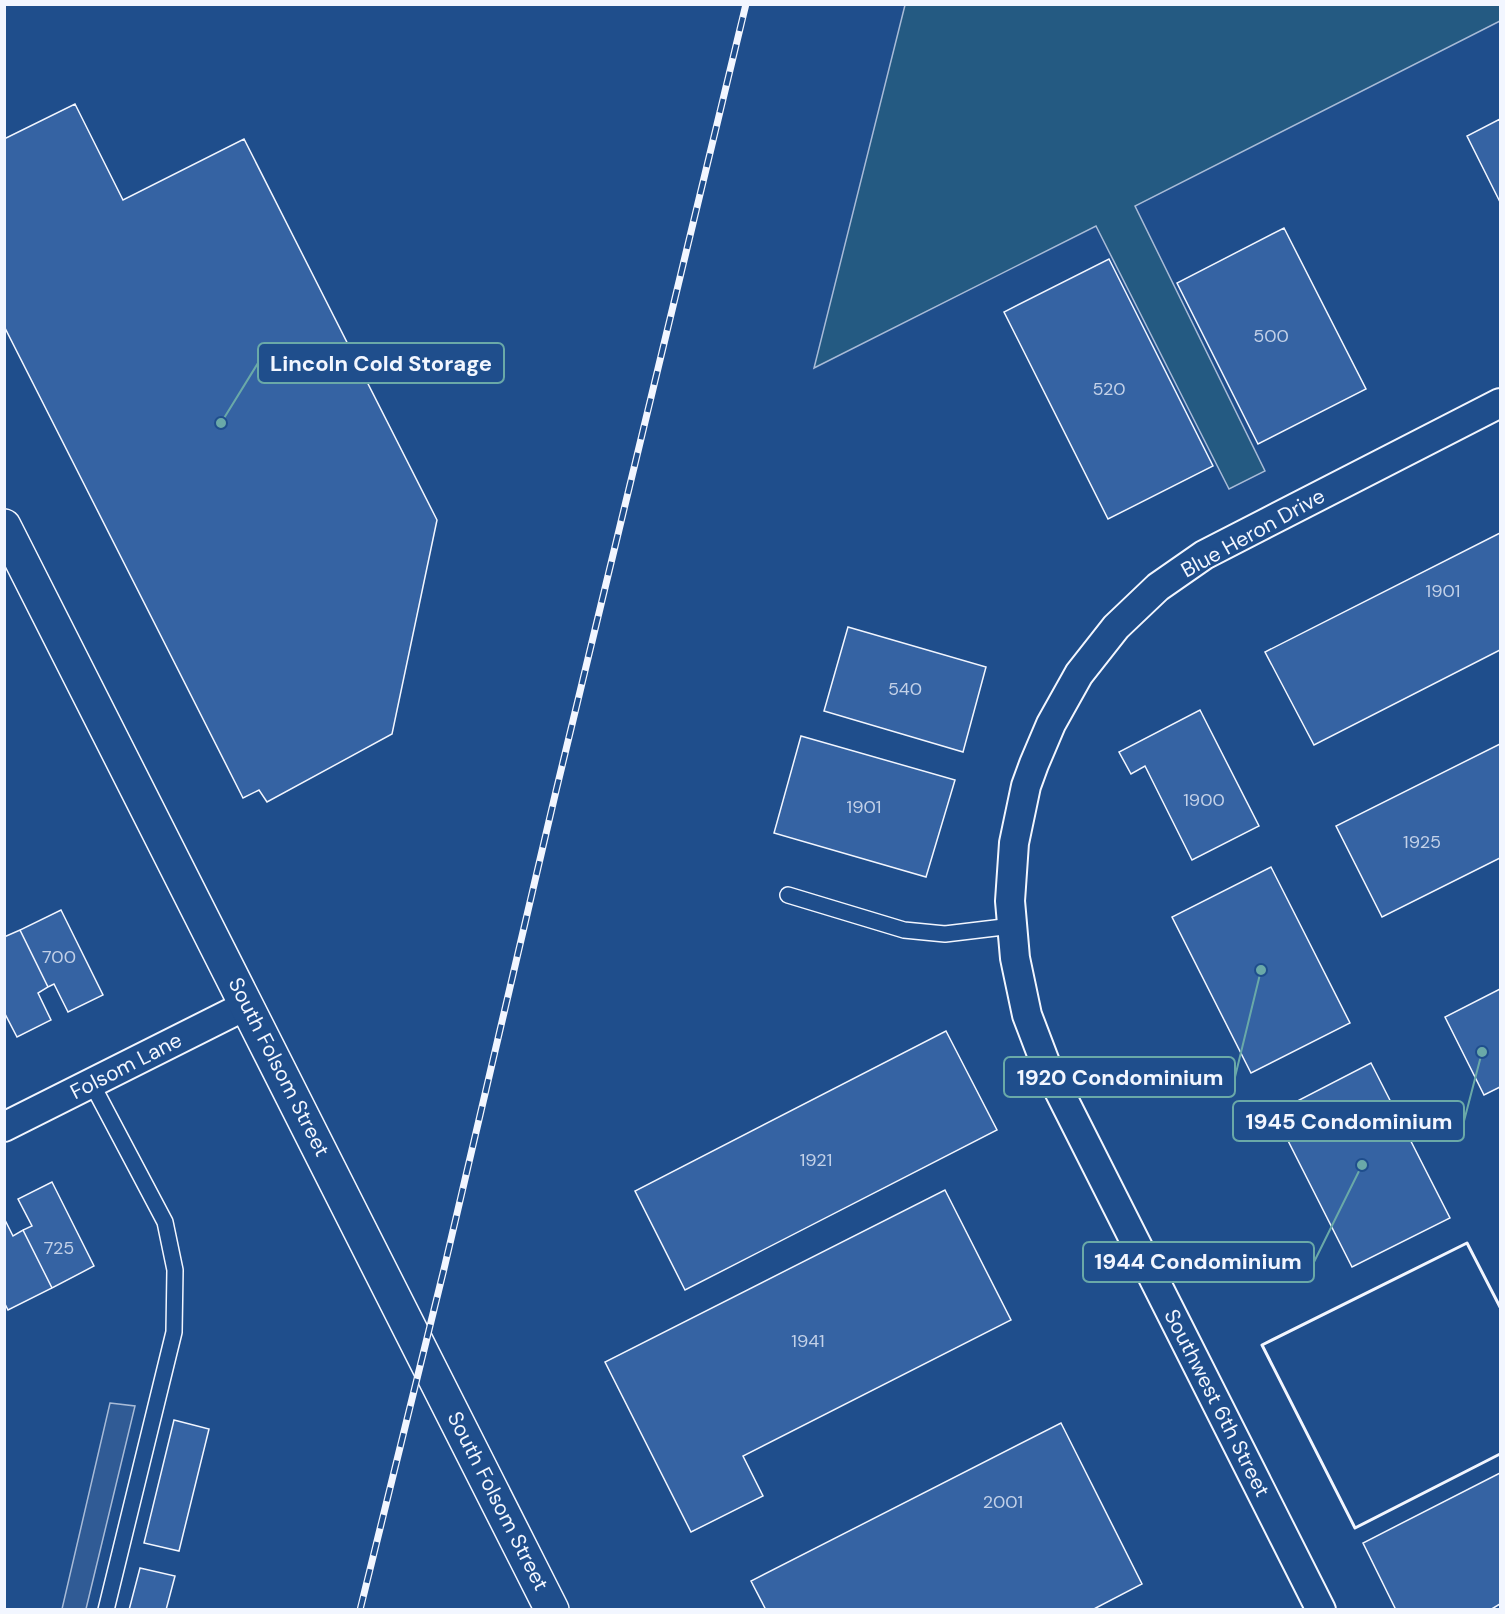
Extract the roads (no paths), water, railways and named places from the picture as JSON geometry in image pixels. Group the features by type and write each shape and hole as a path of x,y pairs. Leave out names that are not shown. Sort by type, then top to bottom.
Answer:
{"street":[{"name":"Blue Heron Drive","path":"1026,786 1051,724 1079,674 1116,627 1158,588 1204,555 1500,403"},
{"name":"South Folsom Street","path":"4,526 552,1610"},
{"name":"Southwest 6th Street","path":"1026,786 1014,843 1010,901 1015,958 1027,1015 1046,1065 1321,1610"},
{"name":"Folsom Lane","path":"4,1128 247,1005"}],"lane":[{"path":"788,895 904,930 945,934 1012,926"},
{"path":"92,1084 165,1222 175,1270 174,1332 106,1610"}],"railway":[{"path":"360,1610 444,1269 556,791 746,4"}],"place":[{"name":"Lincoln Cold Storage","path":"221,423"},
{"name":"1920 Condominium","path":"1261,970"},
{"name":"1945 Condominium","path":"1482,1052"},
{"name":"1944 Condominium","path":"1362,1165"}]}
